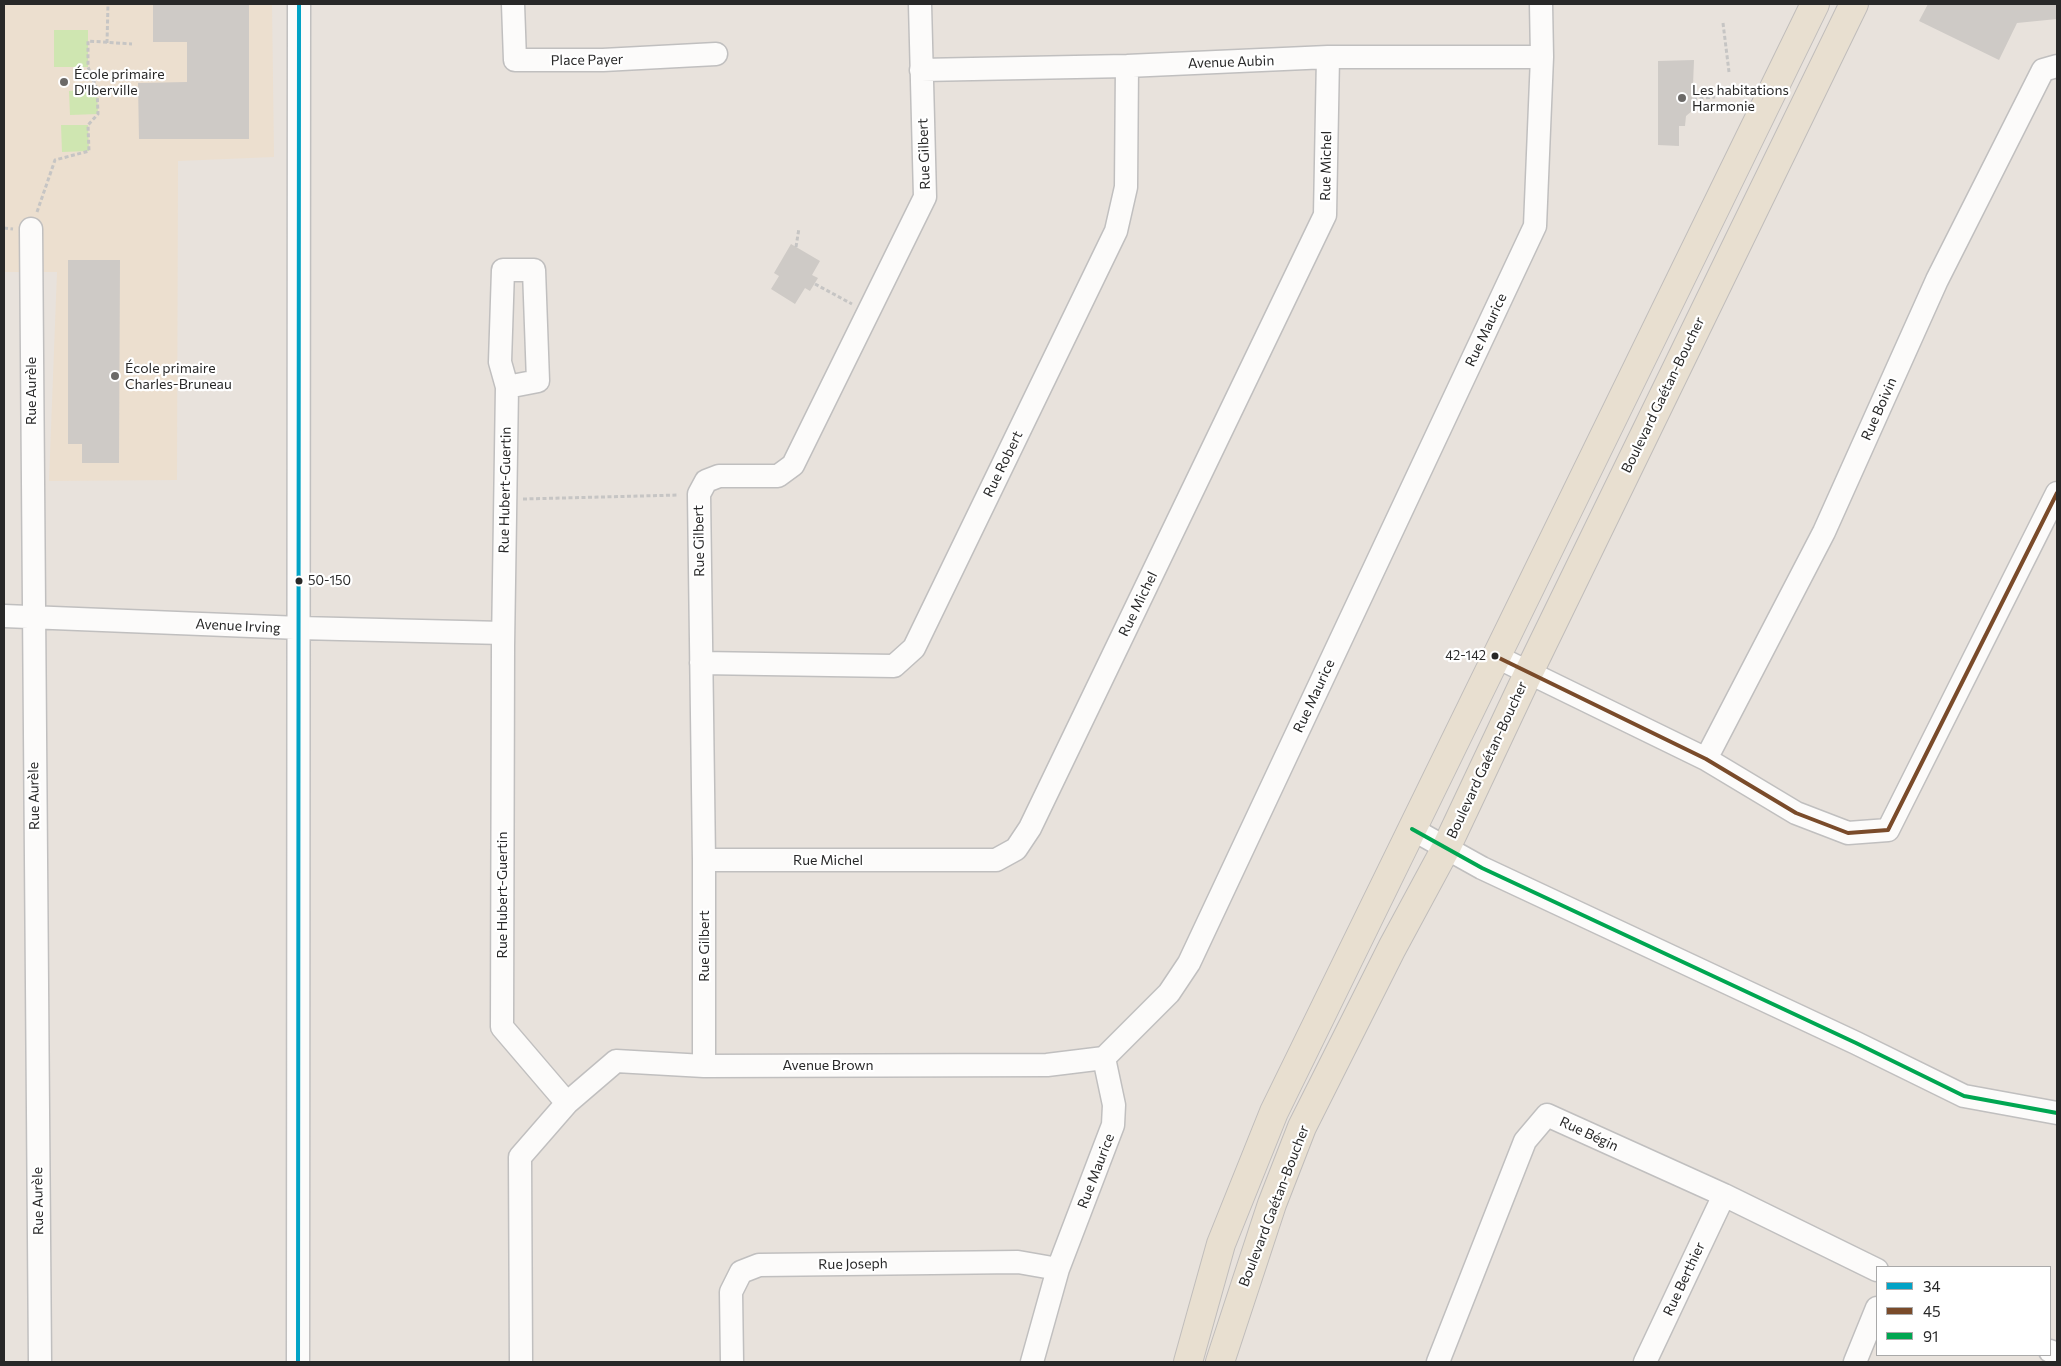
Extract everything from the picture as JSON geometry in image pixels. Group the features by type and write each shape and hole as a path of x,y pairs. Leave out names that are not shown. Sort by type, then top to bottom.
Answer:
{"main road":[{"path":"1188,1362 1221,1244 1274,1112 1815,4"},
{"name":"Boulevard Gaétan-Boucher","path":"1220,1362 1272,1204 1302,1128 1392,948 1446,848 1529,672 1854,4"},
{"path":"1712,214 1744,230"}],"street":[{"path":"298,1362 299,4"},
{"name":"Place Payer","path":"513,4 514,60 603,60 716,54"},
{"name":"Rue Gilbert","path":"704,1066 704,860 699,494 706,481 719,476 778,476 793,465 925,197 920,70 920,4"},
{"name":"Rue Maurice","path":"1032,1362 1058,1269 1113,1125 1114,1105 1104,1058 1169,993 1188,963 1535,226 1542,57 1542,4"},
{"name":"Avenue Aubin","path":"920,70 1127,66 1328,58 1542,57"},
{"name":"Rue Michel","path":"704,860 996,860 1016,849 1030,828 1325,215 1328,58"},
{"name":"Rue Robert","path":"700,663 894,666 914,648 1116,231 1126,187 1127,66"},
{"name":"Rue Boivin","path":"1706,759 1824,532 1937,280 2042,70 2057,66"},
{"name":"Rue Aurèle","path":"31,229 32,616 40,1362"},
{"name":"Rue Hubert-Guertin","path":"507,386 538,381 534,270 503,270 500,362 507,386 503,633 502,1027 567,1103"},
{"path":"1495,656 1706,759 1796,813 1848,833 1888,830 2057,493"},
{"name":"Avenue Irving","path":"4,616 300,628 503,633"},
{"path":"1412,829 1482,868 1964,1096 2057,1113"},
{"name":"Avenue Brown","path":"567,1103 616,1061 704,1066 1047,1065 1104,1058"},
{"path":"521,1362 520,1157 567,1103"},
{"name":"Rue Bégin","path":"1438,1362 1525,1141 1547,1114 1724,1195 1876,1270"},
{"name":"Rue Berthier","path":"1645,1362 1724,1195"},
{"name":"Rue Joseph","path":"732,1362 731,1292 741,1272 759,1266 1018,1262 1058,1269"},
{"path":"1855,1362 1876,1310"}],"path":[{"path":"107,43 108,4"},
{"path":"1723,23 1729,72"},
{"path":"31,229 55,160 88,151 88,125 98,114 97,89 88,67 88,41 132,44"},
{"path":"1692,99 1715,97"},
{"path":"796,246 799,228"},
{"path":"814,284 867,313"},
{"path":"505,500 699,494"}],"shaded area":[{"path":"4,4 272,4 274,157 178,161 177,480 49,481 57,272 4,272"}],"green space":[{"path":"54,30 88,30 88,67 54,67"},
{"path":"97,89 98,114 70,115 69,91"},
{"path":"61,125 88,125 89,151 62,152"}],"building":[{"path":"153,4 249,4 249,139 139,139 138,83 187,82 187,42 153,42"},
{"path":"1928,4 2057,4 2057,19 2017,23 1999,60 1919,21"},
{"path":"1694,60 1692,111 1686,116 1685,126 1679,126 1679,146 1658,145 1658,61"},
{"path":"791,244 820,261 812,275 818,278 810,291 805,288 795,304 771,289 779,276 774,273"},
{"path":"68,260 120,260 119,463 82,463 82,444 68,444"}],"transit line":[{"name":"34","path":"298,1362 299,4"},
{"name":"45","path":"1495,656 1706,759 1796,813 1848,833 1888,830 2057,493"},
{"name":"91","path":"1412,829 1482,868 1856,1043 1964,1096 2057,1113"}],"place":[{"name":"École primaire D'Iberville","path":"64,82"},
{"name":"Les habitations Harmonie","path":"1682,98"},
{"name":"École primaire Charles-Bruneau","path":"115,376"},
{"name":"50-150","path":"299,581"},
{"name":"42-142","path":"1495,656"}]}
